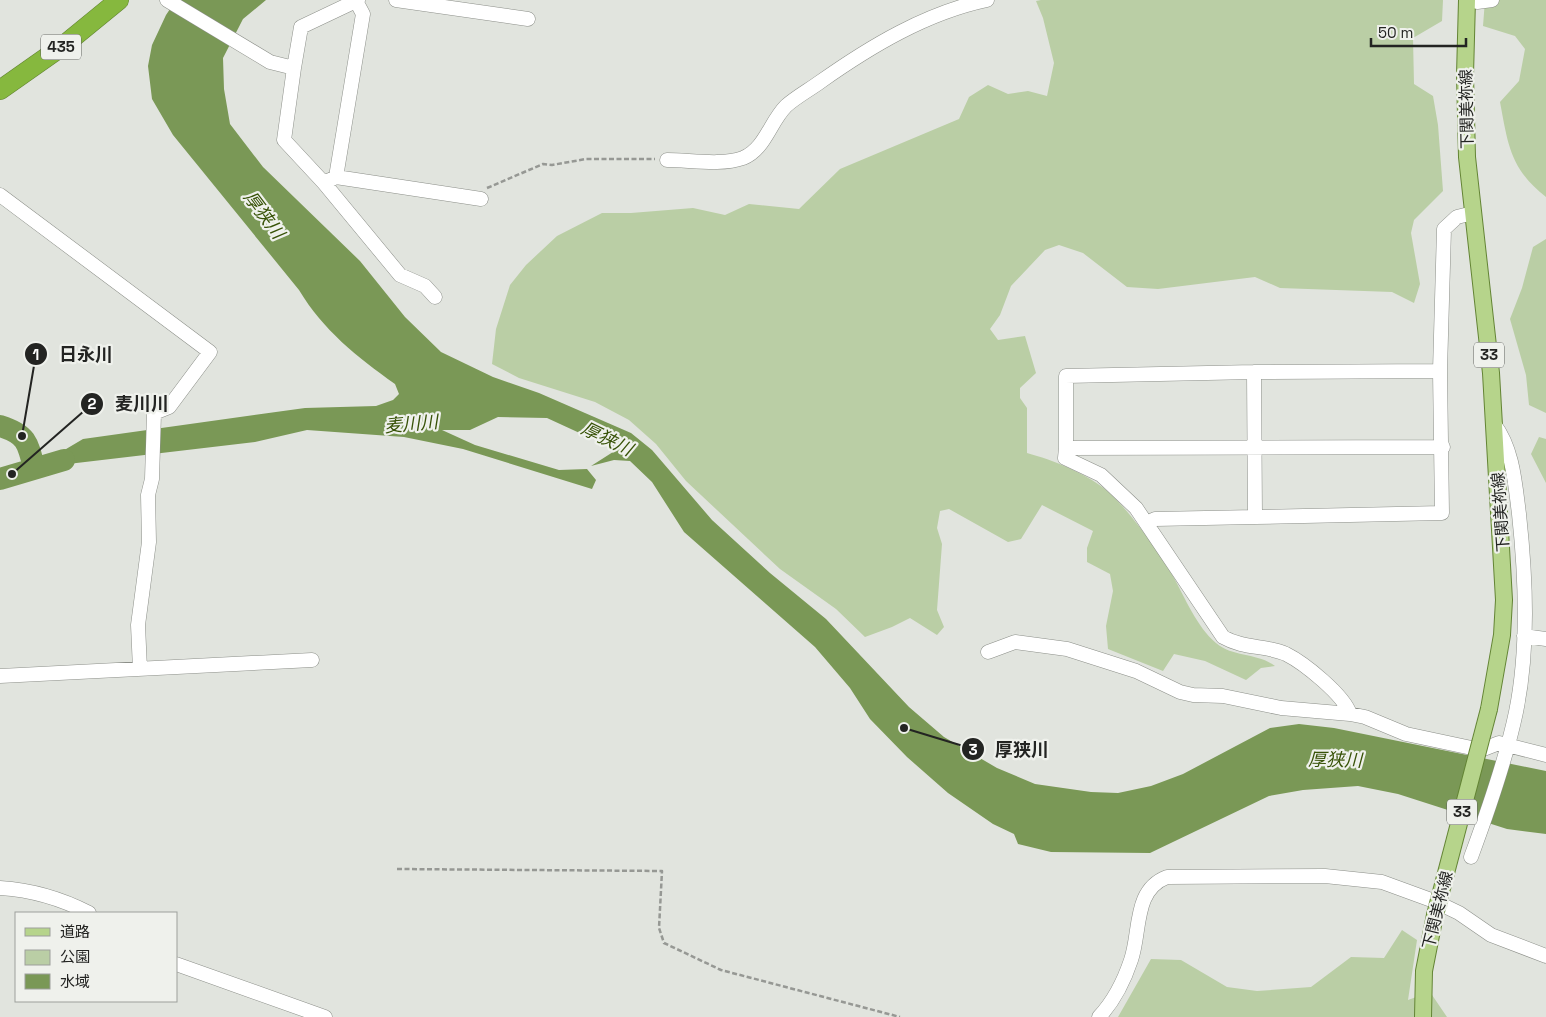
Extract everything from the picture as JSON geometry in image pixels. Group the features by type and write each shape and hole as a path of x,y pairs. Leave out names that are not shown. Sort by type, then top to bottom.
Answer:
{"highway":[{"name":"435","path":"0,90 64,45 119,0"}],"main road":[{"name":"下関美祢線","path":"1422,1017 1424,971 1435,915 1489,709 1502,635 1504,600 1491,373 1473,213 1466,118 1472,1"}],"street":[{"path":"167,0 270,62 294,68"},
{"path":"330,180 363,14 357,0 301,27 284,140 330,180 400,275 425,286 435,297"},
{"path":"396,0 528,19"},
{"path":"667,160 731,161 744,157 758,148 776,118 787,106 859,54 899,32 966,5 987,0"},
{"path":"1472,1 1492,0"},
{"path":"330,180 481,198"},
{"path":"0,195 210,352 169,407 154,413 152,479 148,495 149,542 138,625 140,669"},
{"path":"1147,523 1155,518 1442,513 1440,371 1444,229 1457,217 1473,213"},
{"path":"1350,714 1342,700 1314,673 1285,654 1242,646 1223,637 1136,508 1101,475 1065,458 1066,376 1440,371"},
{"path":"1254,372 1254,517"},
{"path":"1471,857 1516,713 1524,636 1523,560 1517,497 1511,459 1504,436 1494,424"},
{"path":"1066,448 1442,447"},
{"path":"1524,636 1546,639"},
{"path":"988,652 1015,642 1035,643 1067,649 1111,662 1136,671 1180,692 1193,695 1223,696 1281,708 1350,714 1365,717 1406,734 1482,750 1499,743 1506,748 1546,755"},
{"path":"0,676 312,660"},
{"path":"1099,1017 1122,984 1132,959 1144,895 1154,882 1167,877 1325,876 1382,882 1442,905 1459,913 1491,935 1546,956"},
{"path":"0,888 44,894 68,902 86,912"},
{"path":"178,965 326,1017"}],"path":[{"path":"481,198 489,186 543,164 552,165 586,159 667,160"},
{"path":"397,869 662,871 659,928 660,938 669,946 730,973 900,1017"}],"green space":[{"path":"1443,0 1442,21 1413,38 1414,84 1433,96 1438,125 1443,191 1414,220 1411,233 1420,284 1414,303 1392,292 1280,288 1255,277 1158,289 1127,287 1083,253 1059,245 1045,250 1011,286 1000,315 990,329 998,340 1025,336 1036,373 1020,388 1020,398 1027,408 1027,453 1068,468 1106,490 1123,507 1152,543 1173,576 1197,621 1209,636 1223,648 1260,659 1275,666 1261,668 1246,680 1205,661 1174,654 1163,671 1108,649 1106,626 1113,591 1110,574 1087,562 1087,548 1093,531 1042,505 1021,539 1008,542 949,509 940,511 937,528 942,544 937,610 944,627 937,635 910,618 865,637 836,609 780,569 686,481 656,444 629,420 595,402 519,378 492,364 496,329 510,285 526,265 557,236 602,213 631,213 693,208 725,215 749,204 799,209 840,169 959,119 969,97 988,85 1008,94 1028,91 1047,96 1054,63 1043,18 1036,1"},
{"path":"1485,0 1546,0 1546,197 1525,176 1512,155 1500,102 1519,81 1525,49 1515,36 1483,26"},
{"path":"1546,239 1546,413 1529,405 1526,375 1510,319 1522,288 1533,247"},
{"path":"1539,437 1546,439 1546,483 1531,454"},
{"path":"1402,930 1417,940 1408,1000 1430,992 1447,1017 1118,1017 1151,959 1181,960 1227,987 1257,991 1311,987 1351,957 1384,958"}],"water":[{"path":"176,0 266,0 243,19 223,58 224,89 230,124 263,167 360,261 405,317 441,352 493,377 539,393 631,433 652,450 712,520 770,573 826,619 909,707 944,737 997,768 1035,784 1091,792 1118,793 1151,786 1183,774 1270,728 1299,724 1334,728 1546,771 1546,834 1507,829 1398,794 1358,786 1303,790 1269,796 1150,853 1051,852 1018,844 1014,834 993,824 948,793 907,757 870,719 850,688 815,647 684,532 652,482 630,461 614,460 591,466 613,452 610,447 547,418 498,417 470,430 442,430 475,445 559,470 587,469 596,480 592,489 463,449 404,437 307,430 255,442 34,468 83,439 305,408 376,406 393,400 399,394 395,384 354,353 319,318 299,290 173,135 152,99 148,66 152,45 166,15"}],"waterway":[{"path":"0,426 21,436 30,452 34,468"},
{"name":"麦川川","path":"0,479 64,460"}],"place":[{"name":"日永川","path":"22,436"},
{"name":"麦川川","path":"12,474"},
{"name":"厚狭川","path":"904,728"}]}
